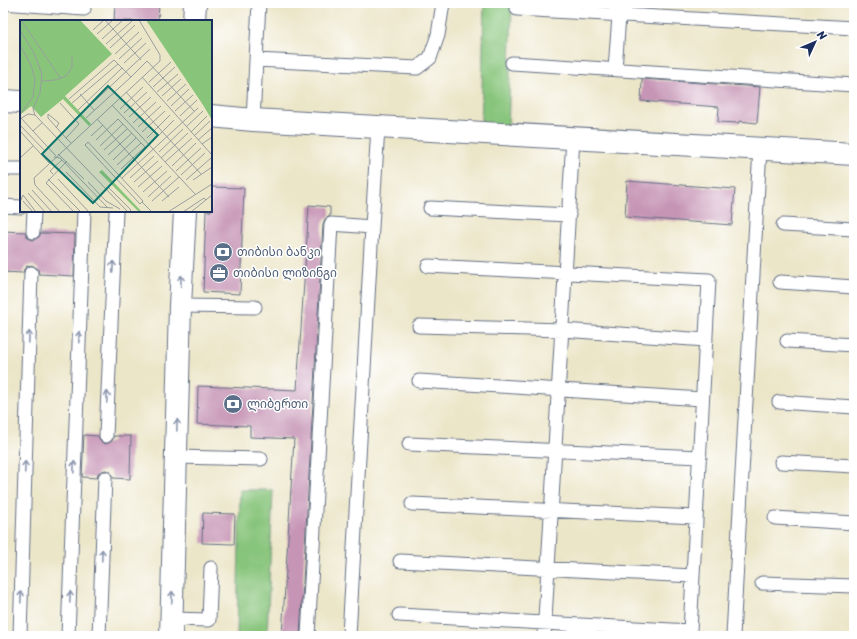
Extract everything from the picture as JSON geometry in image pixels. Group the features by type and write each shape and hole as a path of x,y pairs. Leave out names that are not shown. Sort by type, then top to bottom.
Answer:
{"street":[{"path":"194,20 195,3"},
{"path":"3,101 20,102"},
{"path":"212,116 253,120 854,154"},
{"path":"171,627 180,306 185,212"}],"lane":[{"path":"3,3 37,4 84,11"},
{"path":"253,120 259,3"},
{"path":"256,60 417,68 430,58 438,35 443,3"},
{"path":"615,70 620,3"},
{"path":"517,9 854,28"},
{"path":"512,63 854,85"},
{"path":"349,636 378,127"},
{"path":"544,630 573,138"},
{"path":"733,636 760,148"},
{"path":"3,169 20,169"},
{"path":"3,206 20,207"},
{"path":"430,208 569,215"},
{"path":"33,232 34,212"},
{"path":"68,636 84,212"},
{"path":"106,436 116,212"},
{"path":"308,636 331,224 372,227"},
{"path":"783,225 854,229"},
{"path":"399,615 544,630 690,631 709,280 428,266"},
{"path":"20,636 31,274"},
{"path":"780,282 854,287"},
{"path":"180,306 255,307"},
{"path":"419,326 562,330 706,340"},
{"path":"787,341 854,345"},
{"path":"419,381 702,399"},
{"path":"779,402 854,407"},
{"path":"409,444 700,457"},
{"path":"176,457 261,459"},
{"path":"781,462 854,466"},
{"path":"99,636 105,478"},
{"path":"412,504 696,517"},
{"path":"775,518 854,523"},
{"path":"400,561 693,576"},
{"path":"171,627 209,620 211,568"},
{"path":"762,583 854,586"}],"green space":[{"path":"484,3 512,3 508,135 481,133"},
{"path":"240,490 273,490 267,636 237,636"}],"building":[{"path":"115,3 159,3 158,20 114,20"},
{"path":"642,79 760,87 757,123 739,121 739,123 718,122 719,107 641,101"},
{"path":"627,181 735,189 732,225 625,217"},
{"name":"თიბისი ბანკი","path":"212,187 244,188 240,294 203,292 206,212 212,212"},
{"path":"309,205 330,207 330,216 325,219 323,224 300,636 282,636 294,439 250,437 250,426 197,424 198,386 297,390"},
{"path":"3,231 25,232 28,238 33,240 39,237 41,233 75,234 74,276 39,274 38,269 32,265 27,266 23,273 3,272"},
{"path":"84,435 98,436 101,442 106,444 112,441 114,436 131,436 130,479 113,478 110,471 105,470 98,473 97,478 82,477"},
{"path":"203,513 235,514 234,544 202,543"}],"place":[{"name":"თიბისი ბანკი","path":"223,252"},
{"name":"თიბისი ლიზინგი","path":"219,273"},
{"name":"ლიბერთი","path":"233,404"}]}
